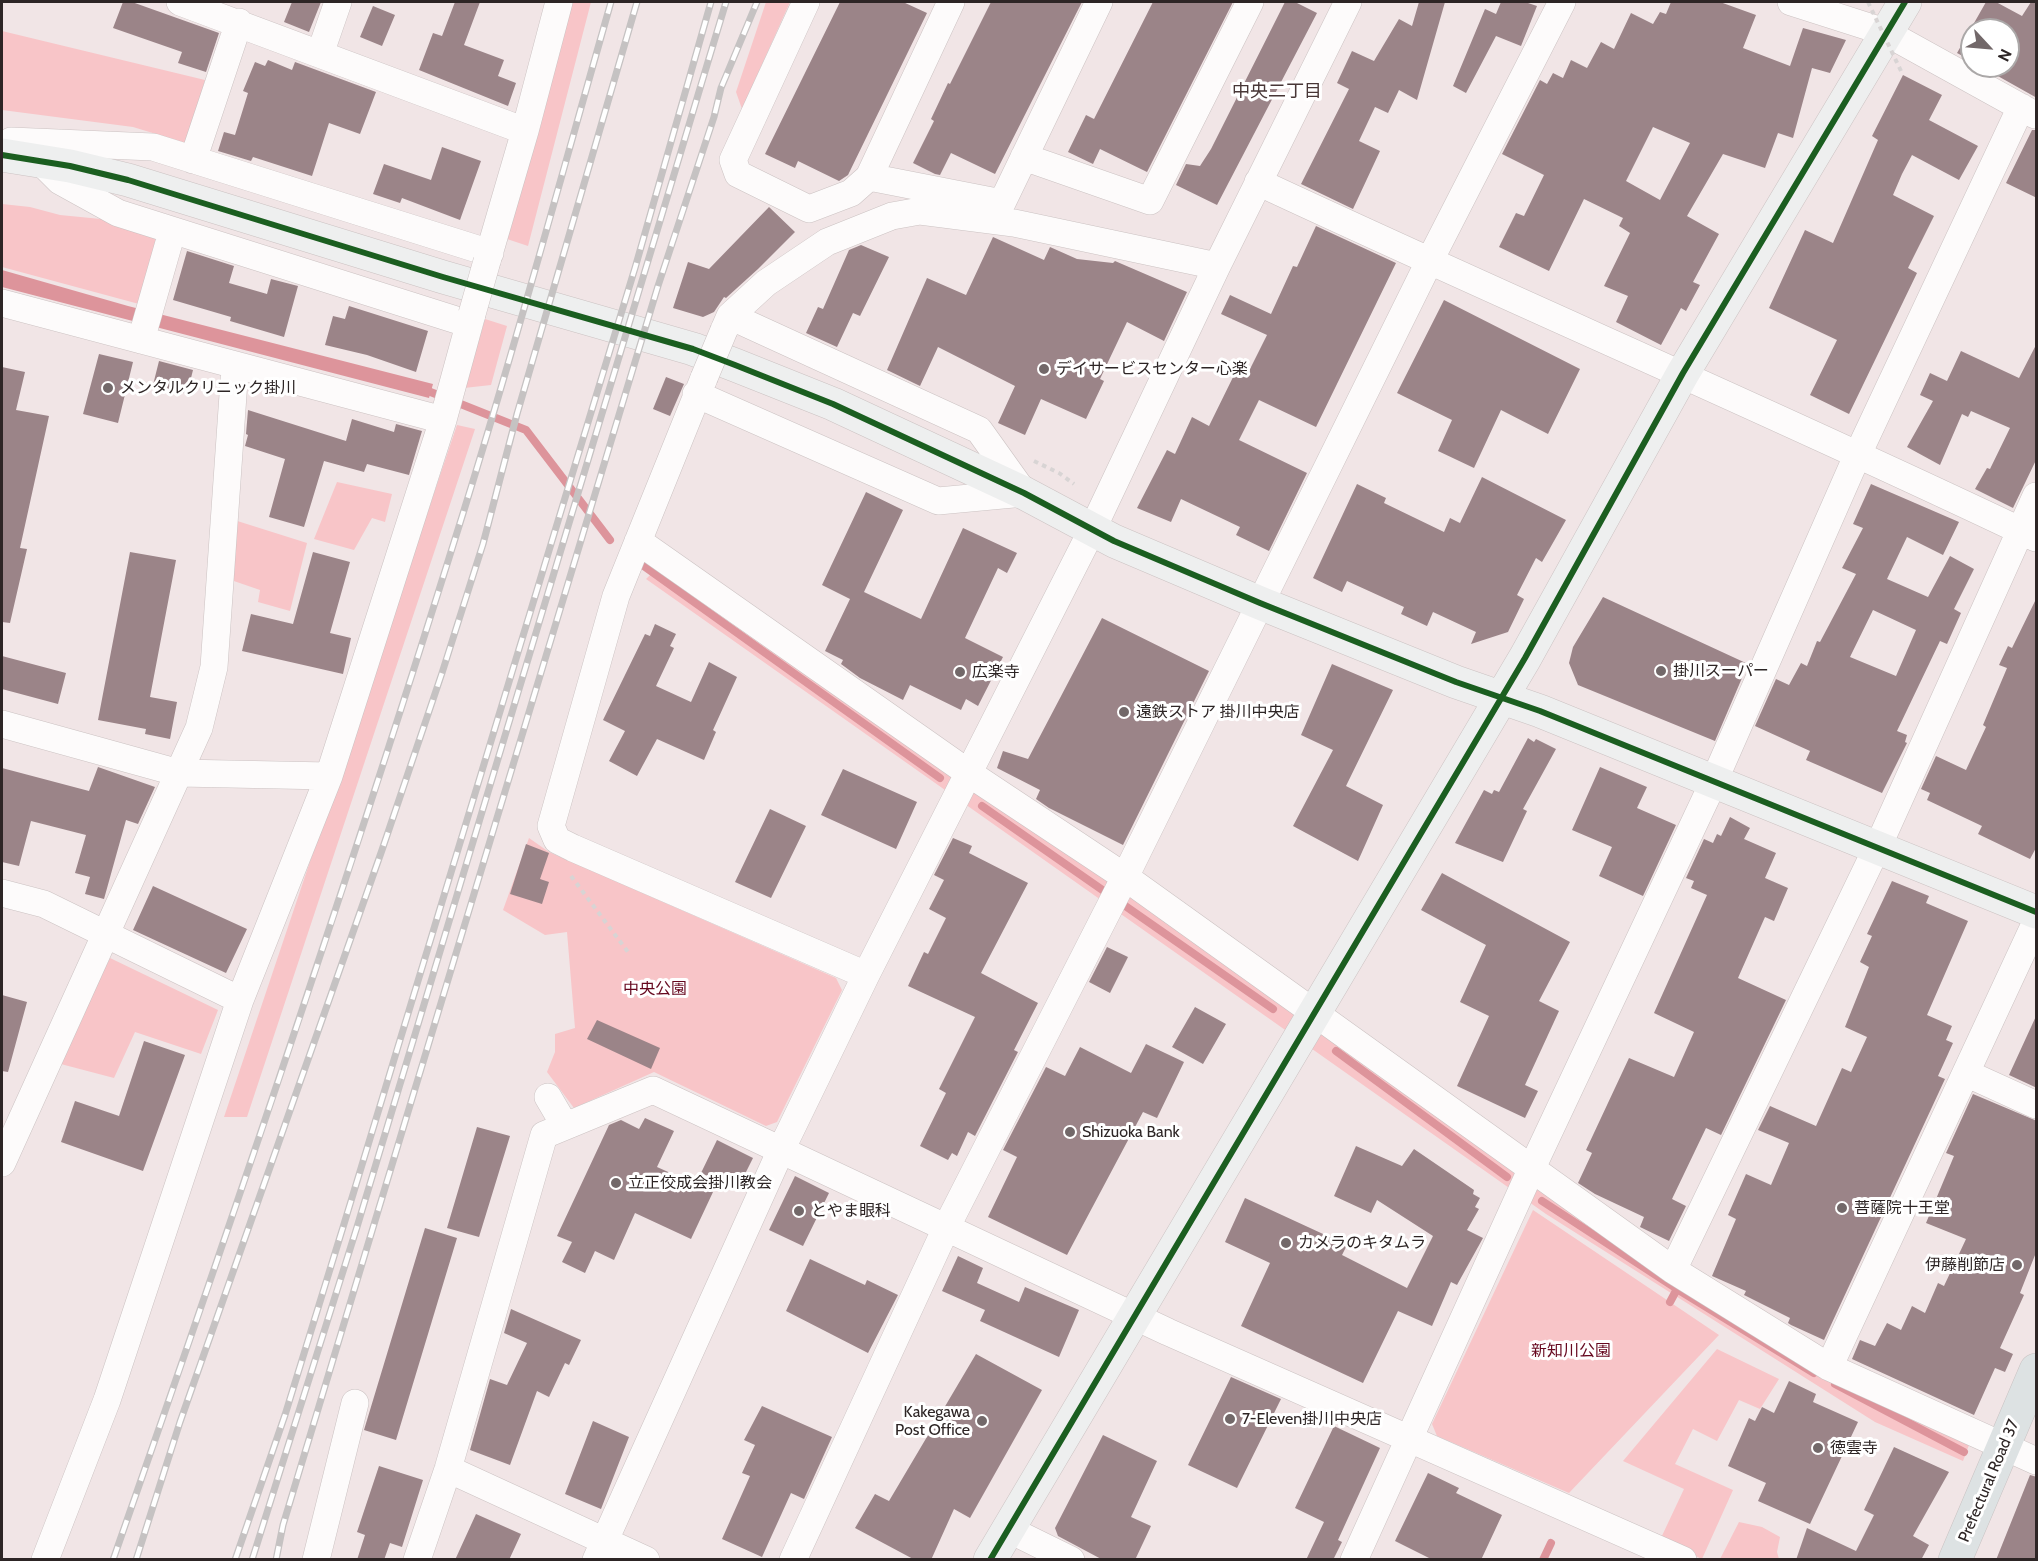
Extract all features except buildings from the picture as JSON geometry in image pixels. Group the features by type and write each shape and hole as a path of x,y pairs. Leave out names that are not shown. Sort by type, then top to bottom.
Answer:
{"main road":[{"name":"Prefectural Road 37","path":"1955,1560 2037,1370"}],"street":[{"path":"180,2 239,22 525,131"},
{"path":"320,54 338,2"},
{"path":"45,1560 107,1400 240,1000 329,776 447,405 525,131 558,2"},
{"path":"806,2 733,160 738,174 809,209 851,193 869,177 951,2"},
{"path":"869,177 1002,203 1099,2"},
{"path":"1024,157 1150,201 1250,2"},
{"path":"600,1550 781,1150 866,975 1093,528 1217,266 1348,2"},
{"path":"793,1560 947,1227 1125,877 1428,262 1562,2"},
{"path":"1354,1560 1531,1170 1714,781 1857,456 2029,112 1885,32 1791,2"},
{"path":"990,1560 1501,698 1683,373 1905,2"},
{"path":"193,160 239,22"},
{"path":"2,150 12,141 153,147 489,257"},
{"path":"2,155 128,180 442,277 693,349 833,404 1024,493 1114,541 1260,603 1714,781 2037,912"},
{"path":"40,161 60,181 107,207 172,232 470,319"},
{"path":"1258,182 1428,262 1683,373 1857,456 2029,534"},
{"path":"866,975 573,848 557,840 551,826 616,596 727,323 766,283 827,242 892,216 920,211 1014,223 1217,266"},
{"path":"143,335 172,232"},
{"path":"2,303 143,335 235,366 447,405"},
{"path":"727,323 979,430 1024,493"},
{"path":"2,1163 199,728 214,667 235,366"},
{"path":"700,386 938,501 1024,493"},
{"path":"1673,1270 2029,534 2037,496"},
{"path":"634,551 1125,877 1673,1270 1829,1367 2003,1448 2037,1461"},
{"path":"2,724 179,773 329,776"},
{"path":"2,893 44,904 240,1000"},
{"path":"1829,1367 1968,1074 2037,922"},
{"path":"1968,1074 2037,1105"},
{"path":"417,1560 448,1469 544,1135 653,1090 1168,1332 1410,1438 1632,1550 1683,1560"},
{"path":"548,1097 565,1126"},
{"path":"316,1560 355,1403"},
{"path":"448,1469 600,1550 646,1560"},
{"path":"1008,1530 1071,1560"}],"path":[{"path":"1868,2 1901,71"},
{"path":"573,848 566,869 628,952"}],"green space":[{"path":"570,2 591,2 528,246 507,239"},
{"path":"766,2 790,2 742,109 736,92"},
{"path":"2,31 205,80 189,144 133,127 2,110"},
{"path":"2,204 30,207 60,215 111,220 157,238 139,304 2,267"},
{"path":"485,319 507,326 491,385 464,388"},
{"path":"457,425 475,429 247,1117 224,1117"},
{"path":"337,482 392,494 385,522 372,518 354,550 314,539"},
{"path":"231,519 307,543 290,611 258,602 260,590 228,579"},
{"path":"657,568 1418,1097 1969,1445 1963,1461 1875,1422 1546,1214 646,579"},
{"name":"中央公園","path":"529,838 549,852 836,978 842,990 777,1122 766,1126 654,1072 574,1108 547,1072 555,1052 555,1034 575,1028 567,932 545,935 503,910"},
{"path":"110,958 218,1010 201,1054 135,1032 114,1078 57,1063"},
{"name":"新知川公園","path":"1533,1210 1719,1335 1569,1493 1437,1436 1432,1424"},
{"path":"1717,1349 1779,1379 1760,1409 1739,1400 1717,1441 1693,1429 1675,1464 1733,1490 1702,1559 1660,1540 1684,1489 1623,1461"},
{"path":"1739,1522 1762,1527 1780,1537 1777,1552 1779,1559 1720,1559"}],"shaded area":[{"path":"2,270 128,306 433,384 429,398 2,287"}],"waterway":[{"path":"423,389 526,430 610,540"},
{"path":"641,564 940,778"},
{"path":"982,806 1273,1009"},
{"path":"1336,1051 1507,1177"},
{"path":"1542,1201 1677,1289 1814,1373"},
{"path":"1670,1302 1677,1289"},
{"path":"1835,1384 1964,1452"},
{"path":"1543,1560 1551,1543"}],"railway":[{"path":"113,1560 288,1051 455,539 535,271 611,2"},
{"path":"136,1560 180,1422 382,850 442,673 483,544 517,414 637,2"},
{"path":"235,1560 285,1415 344,1224 635,268 711,2"},
{"path":"252,1560 357,1227 726,2"},
{"path":"276,1560 283,1525 658,286 714,117 721,88 757,2"}],"cycle path":[{"path":"990,1560 1525,658 1683,373 1905,2"},
{"path":"2,155 70,166 128,180 443,277 693,349 833,404 1024,493 1114,541 1260,603 1456,682 1540,711 2036,912"}],"place":[{"name":"デイサービスセンター心楽","path":"1044,369"},
{"name":"メンタルクリニック掛川","path":"108,388"},
{"name":"掛川スーパー","path":"1661,671"},
{"name":"広楽寺","path":"960,672"},
{"name":"遠鉄ストア 掛川中央店","path":"1124,712"},
{"name":"Shizuoka Bank","path":"1070,1132"},
{"name":"立正佼成会掛川教会","path":"616,1183"},
{"name":"菩薩院十王堂","path":"1842,1208"},
{"name":"とやま眼科","path":"799,1211"},
{"name":"カメラのキタムラ","path":"1286,1243"},
{"name":"伊藤削節店","path":"2017,1265"},
{"name":"7-Eleven掛川中央店","path":"1230,1419"},
{"name":"Kakegawa Post Office","path":"982,1421"},
{"name":"徳雲寺","path":"1818,1448"}],"district":[{"name":"中央二丁目","path":"1277,92"}]}
